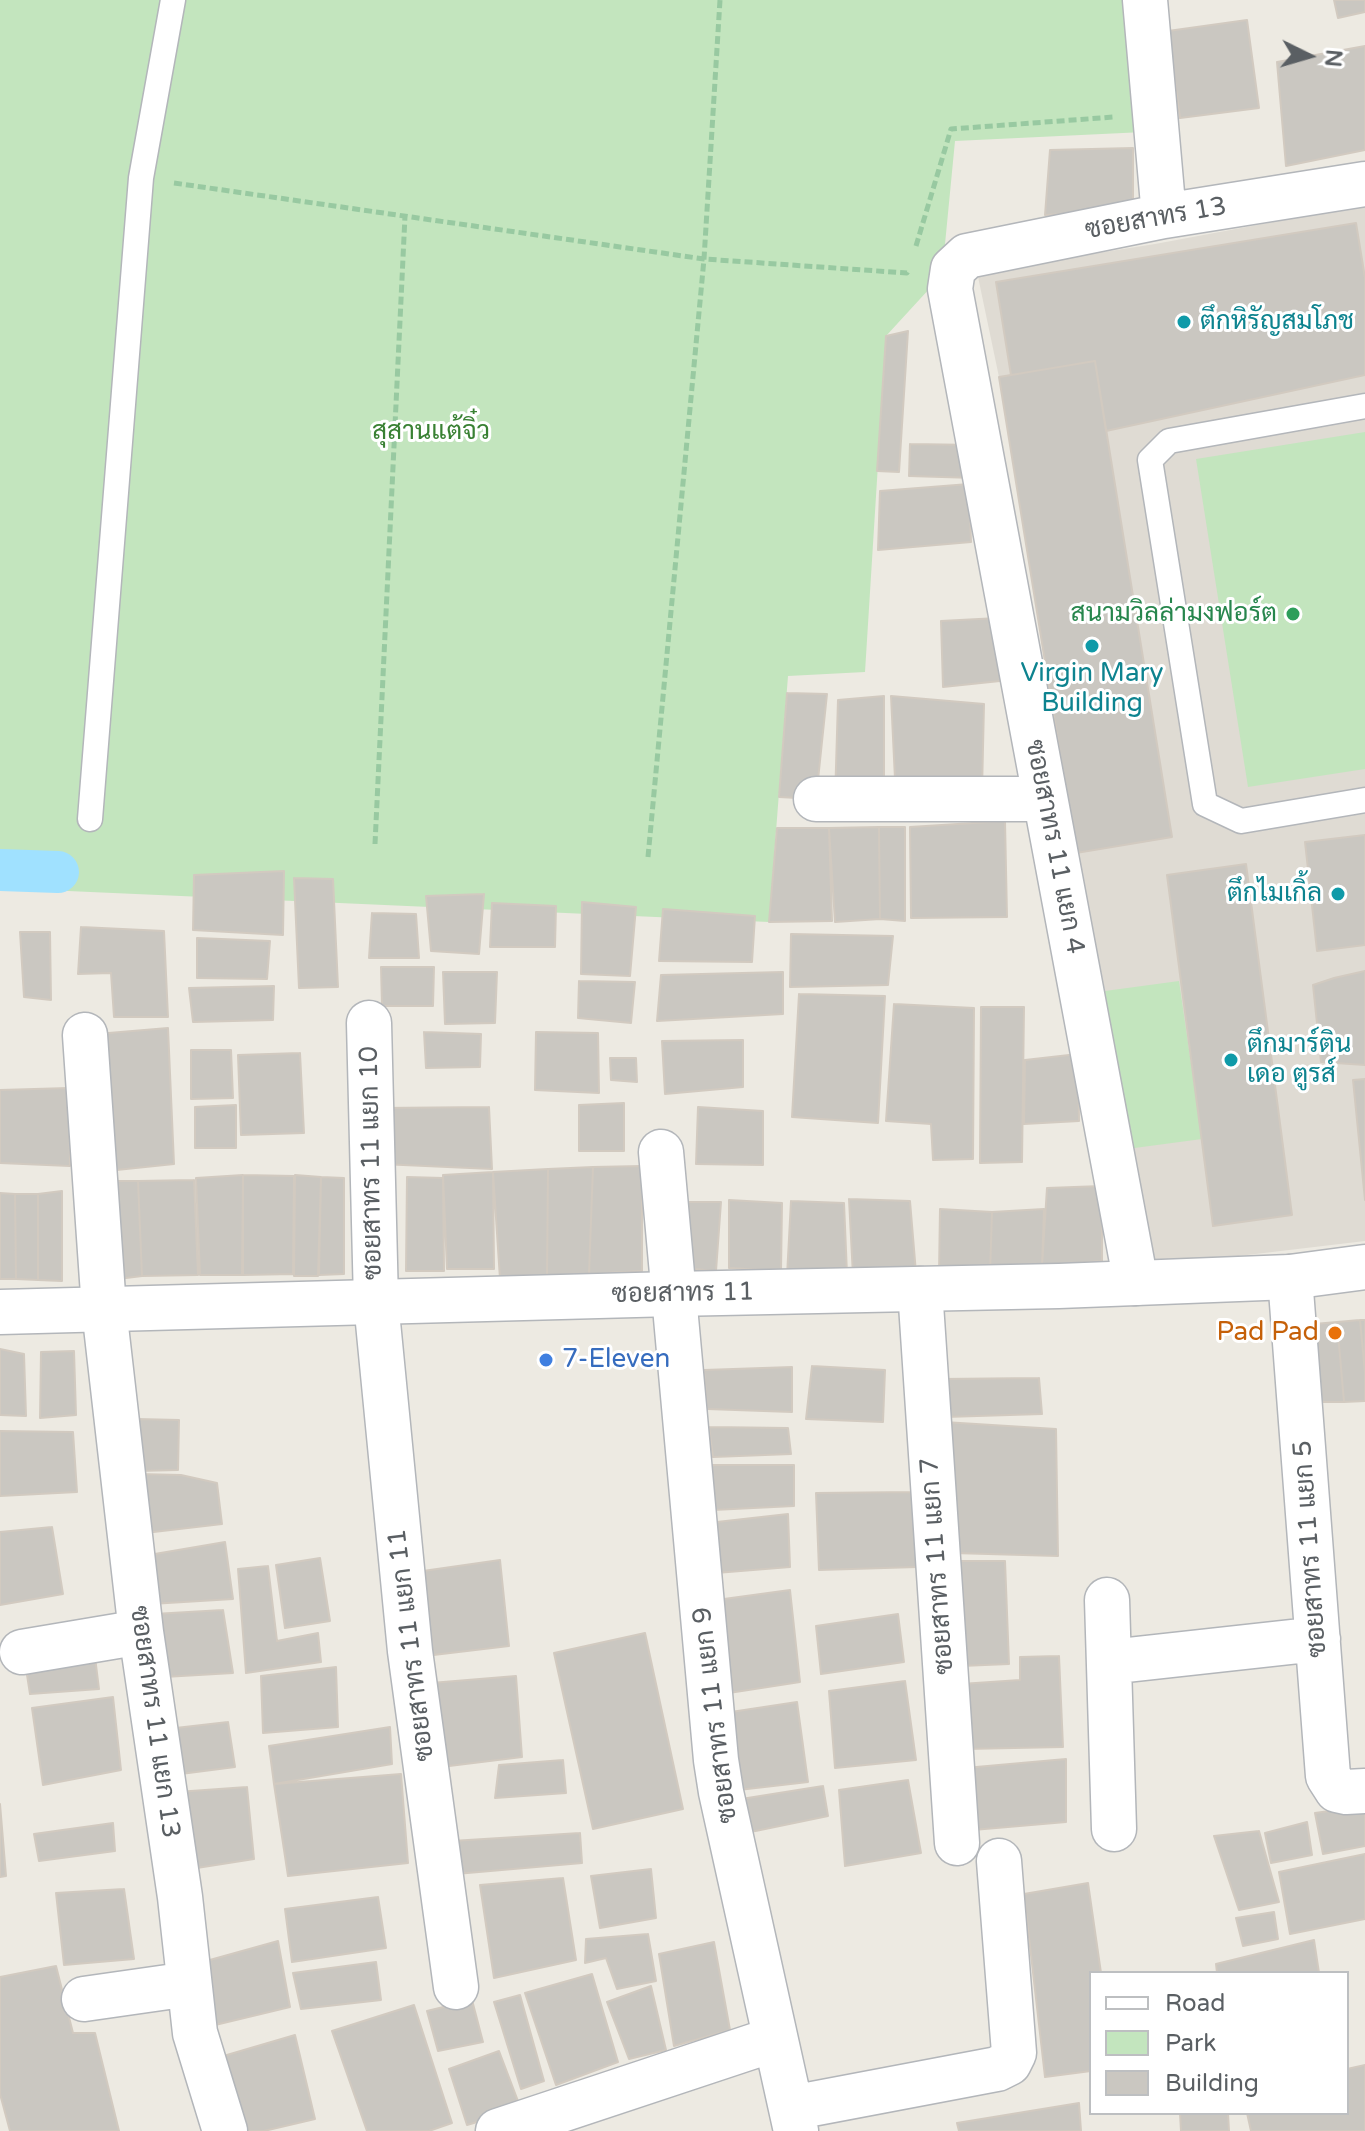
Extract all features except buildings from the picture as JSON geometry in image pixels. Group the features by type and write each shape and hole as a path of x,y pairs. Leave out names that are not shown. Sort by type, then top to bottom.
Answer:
{"street":[{"path":"1145,0 1164,216"},
{"name":"ซอยสาทร 13","path":"953,269 967,256 1164,216 1365,184"},
{"name":"ซอยสาทร 11 แยก 4","path":"953,269 950,289 1136,1283"},
{"path":"816,799 1045,799"},
{"name":"ซอยสาทร 11 แยก 10","path":"369,1023 376,1302"},
{"name":"ซอยสาทร 11 แยก 13","path":"85,1035 104,1309 141,1632 180,1897 195,2033 225,2131"},
{"name":"ซอยสาทร 11 แยก 9","path":"661,1152 716,1760 793,2120"},
{"name":"ซอยสาทร 11","path":"0,1312 1136,1283 1290,1277 1365,1267"},
{"name":"ซอยสาทร 11 แยก 5","path":"1290,1277 1328,1776 1337,1790 1365,1791"},
{"name":"ซอยสาทร 11 แยก 7","path":"920,1289 957,1843"},
{"name":"ซอยสาทร 11 แยก 11","path":"376,1302 410,1651 456,1987"},
{"path":"1107,1600 1114,1829"},
{"path":"22,1652 141,1632"},
{"path":"1109,1662 1318,1639"},
{"path":"793,2120 997,2069 1009,2063 1014,2053 999,1861"},
{"path":"84,1999 189,1984"},
{"path":"498,2131 775,2039"}],"lane":[{"path":"90,819 141,178 173,0"},
{"path":"1365,406 1169,441 1150,460 1205,804 1241,821 1365,800"}],"path":[{"path":"648,857 704,259 720,0"},
{"path":"141,178 704,259 907,273 951,129 1116,117"},
{"path":"375,844 405,216"}],"shaded area":[{"path":"1365,205 1365,1241 1146,1267 1105,991 1076,853 999,377 977,272 1155,244"}],"green space":[{"name":"สุสานแต้จิ๋ว","path":"0,0 1132,0 1144,132 955,141 942,275 886,336 865,672 788,676 769,922 0,888"},
{"name":"สนามวิลล่ามงฟอร์ต","path":"1365,432 1365,769 1248,787 1196,459"},
{"path":"1179,981 1202,1139 1127,1149 1105,991"}],"waterway":[{"path":"0,870 58,872"}],"place":[{"name":"ตึกหิรัญสมโภช","path":"1184,322"},
{"name":"สนามวิลล่ามงฟอร์ต","path":"1293,614"},
{"name":"Virgin Mary Building","path":"1092,646"},
{"name":"ตึกไมเกิ้ล","path":"1338,894"},
{"name":"ตึกมาร์ติน เดอ ตูรส์","path":"1231,1060"},
{"name":"Pad Pad","path":"1335,1333"},
{"name":"7-Eleven","path":"546,1360"}]}
